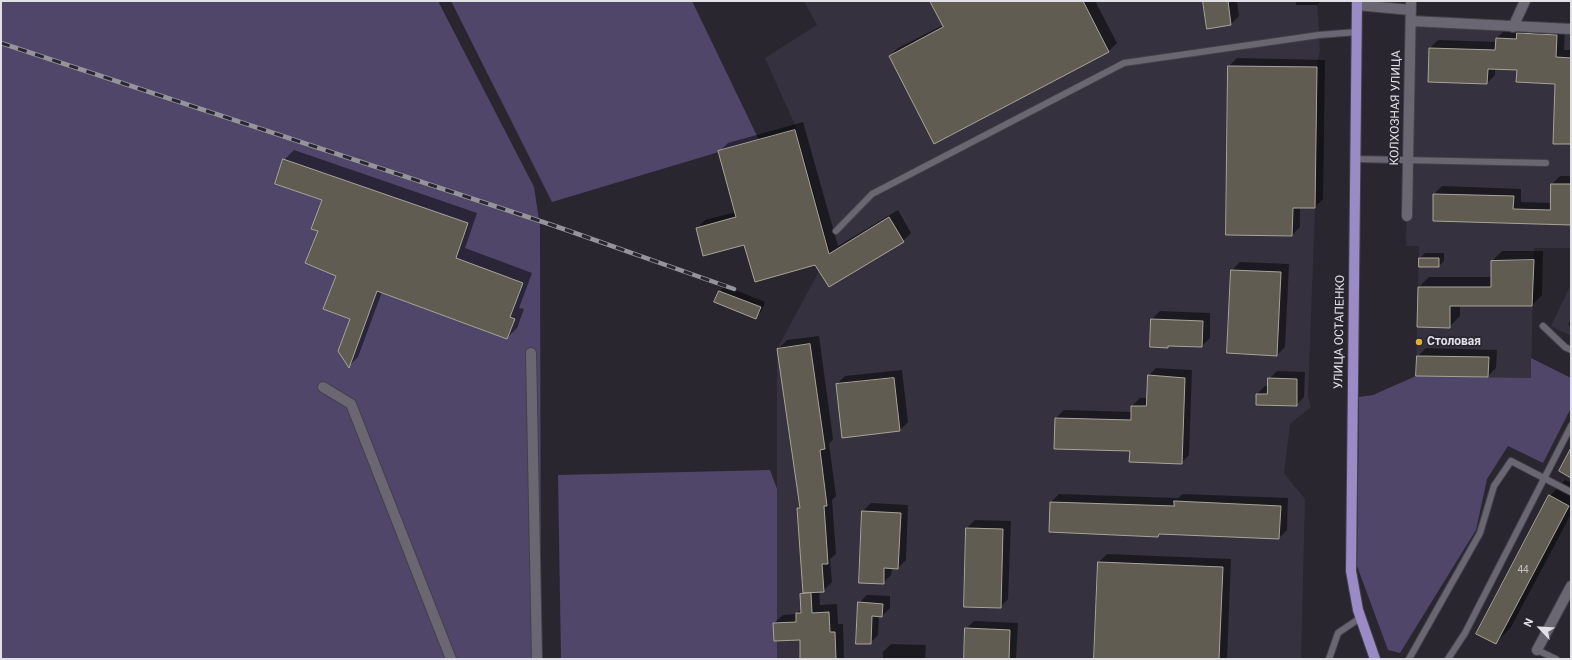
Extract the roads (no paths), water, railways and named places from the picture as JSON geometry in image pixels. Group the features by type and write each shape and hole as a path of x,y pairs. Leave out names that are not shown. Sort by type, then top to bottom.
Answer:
{"main road":[{"name":"УЛИЦА ОСТАПЕНКО","path":"1357,3 1351,571 1360,618 1375,659"}],"street":[{"path":"1513,27 1525,1"},
{"path":"1357,3 1513,27 1571,29"},
{"name":"КОЛХОЗНАЯ УЛИЦА","path":"1407,216 1411,11"},
{"path":"531,354 537,659"},
{"path":"323,387 351,404 451,659"},
{"path":"1537,650 1571,586"}],"lane":[{"path":"836,231 872,194 1124,63 1319,35 1357,32"},
{"path":"1355,159 1546,163"},
{"path":"1543,326 1565,347 1571,350"},
{"path":"1448,659 1465,632 1571,426"},
{"path":"1409,659 1480,533 1494,486 1511,461 1571,492"},
{"path":"1329,659 1338,633 1360,618"},
{"path":"1537,650 1556,659"}],"railway":[{"path":"1,43 555,226 734,289"}],"place":[{"name":"Столовая","path":"1419,342"}]}
